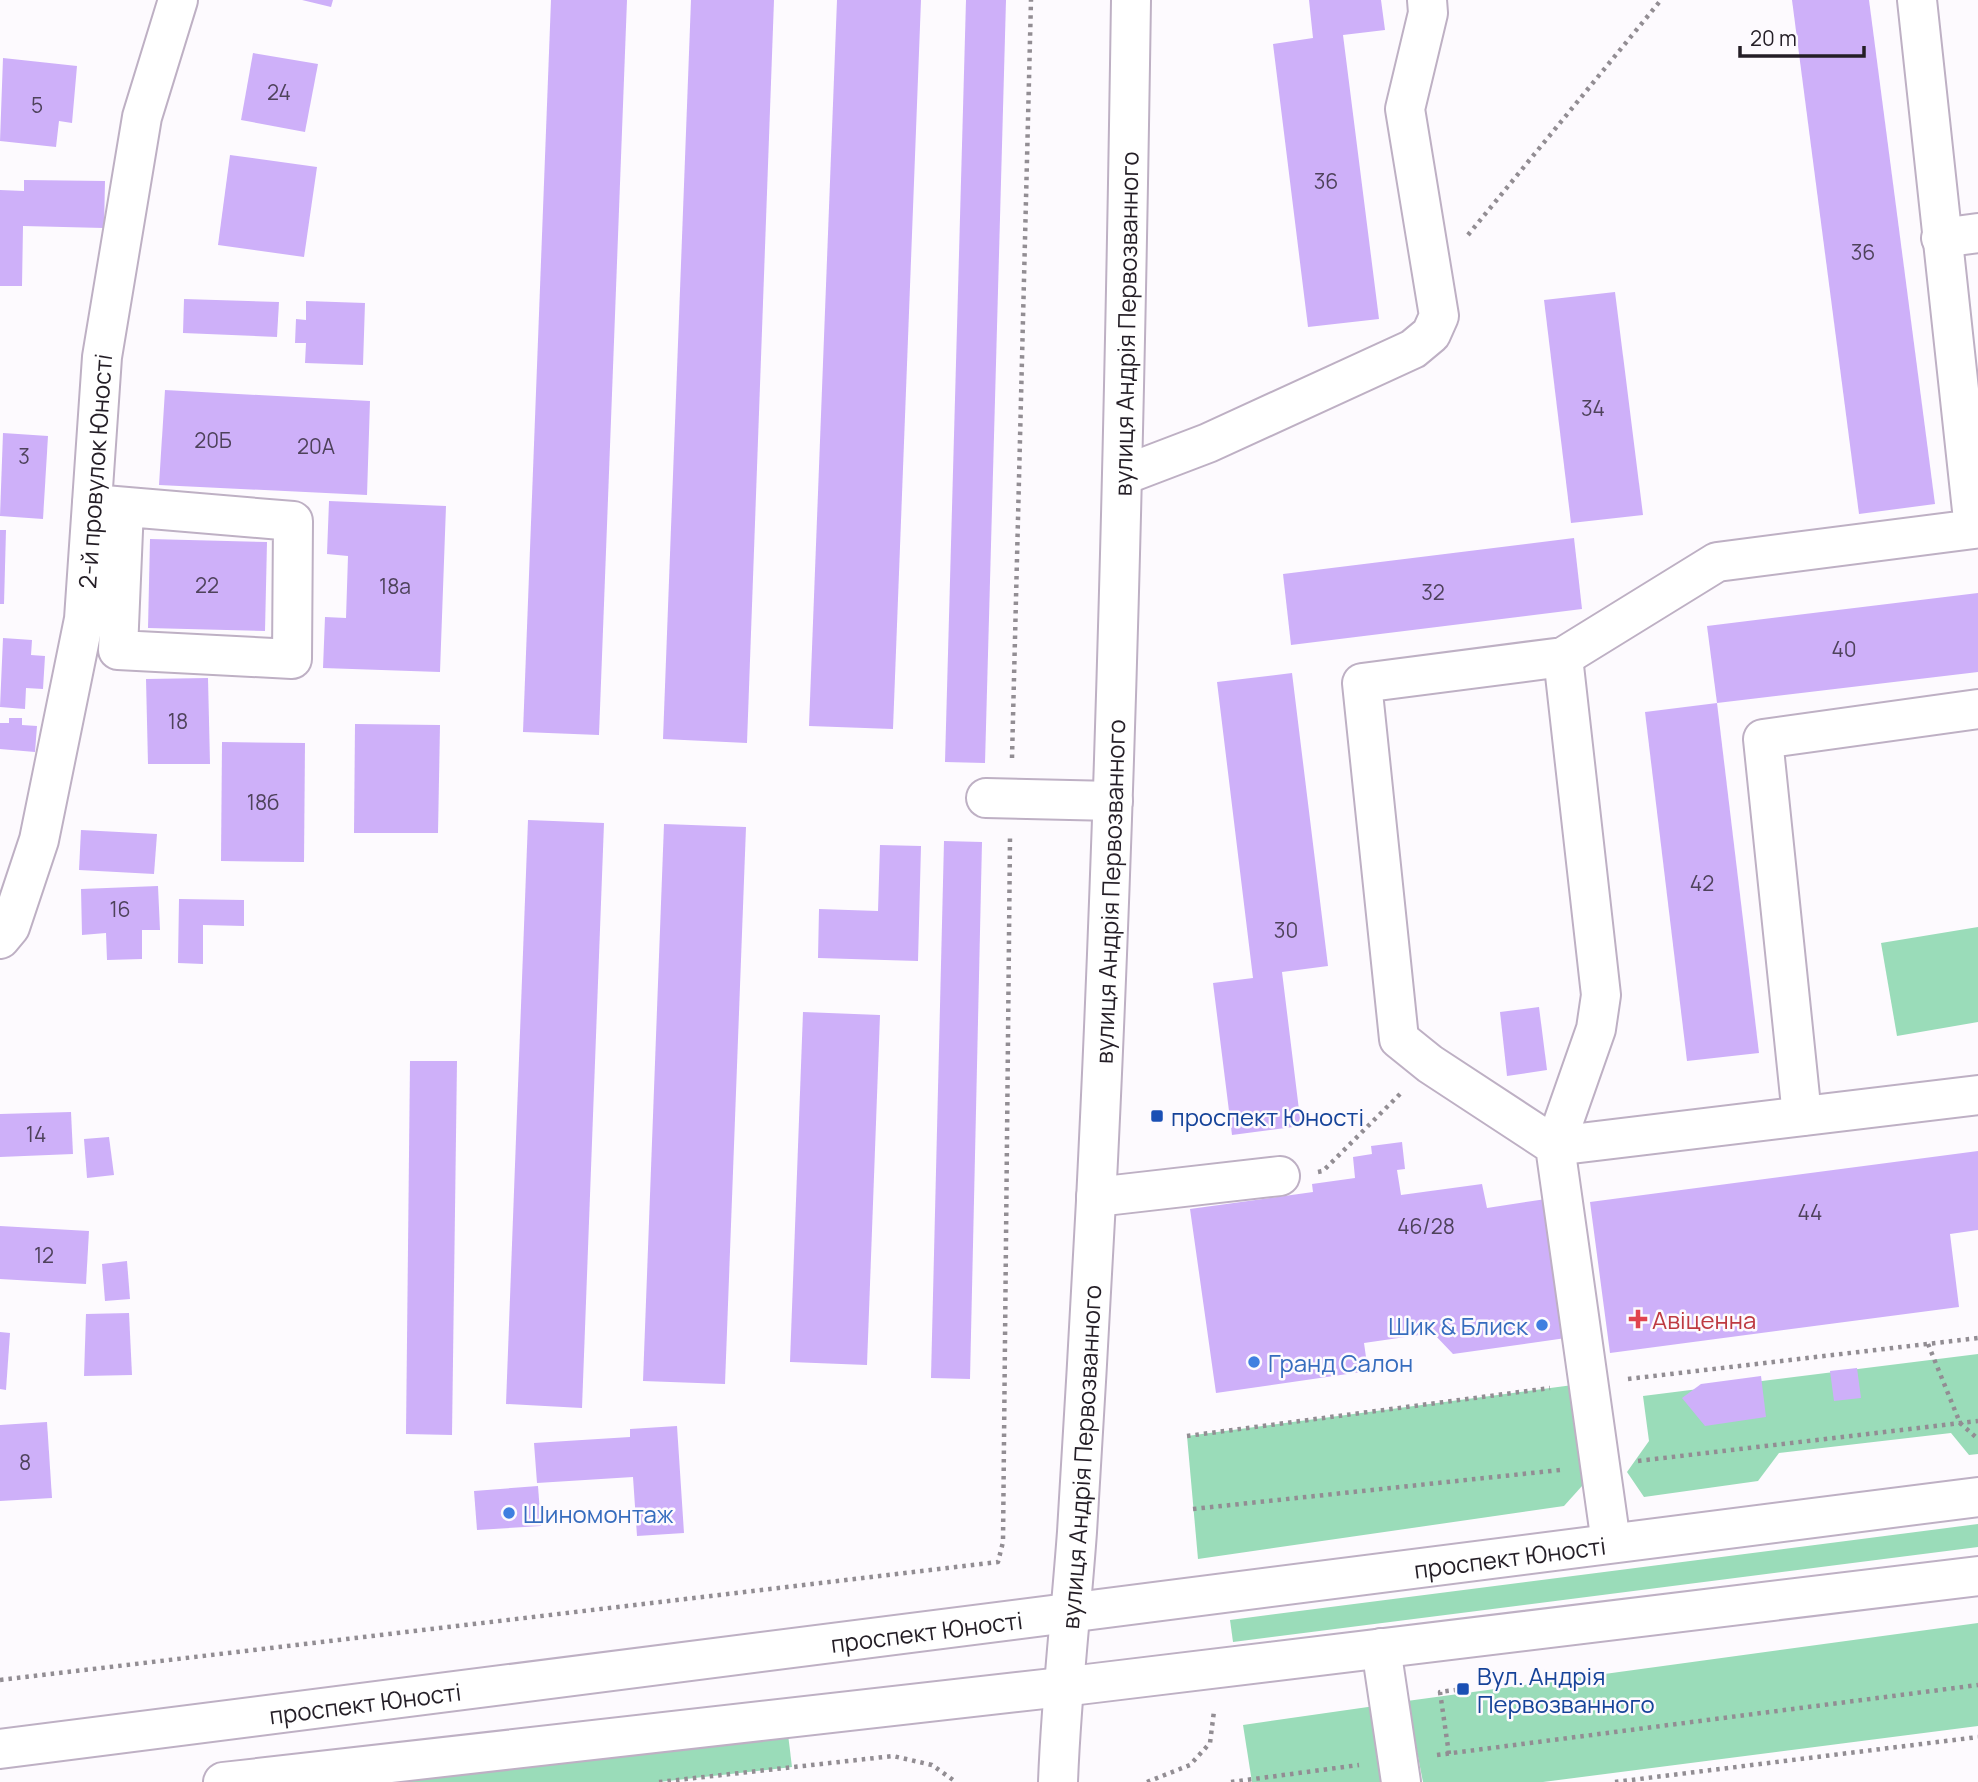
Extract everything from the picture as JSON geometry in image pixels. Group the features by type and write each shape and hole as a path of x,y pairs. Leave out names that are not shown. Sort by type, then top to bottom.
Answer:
{"main road":[{"name":"2-й провулок Юності","path":"0,939 9,927 40,840 108,506 102,357 142,117 178,0"},
{"name":"вулиця Андрія Первозванного","path":"1058,1782 1062,1687 1076,1539 1096,1197 1113,801 1124,475 1131,0"},
{"path":"1124,475 1208,443 1413,349 1431,334 1438,316 1405,109 1428,13 1427,0"},
{"path":"1917,0 1960,236 1974,529 1717,562 1563,657 1362,683 1399,1039 1430,1064 1555,1146 1978,1095"},
{"path":"108,506 293,521 292,659 118,650 108,506"},
{"path":"1563,657 1601,995 1596,1029 1555,1146 1611,1543"},
{"path":"1802,1116 1763,739 1978,709"},
{"path":"986,798 1113,801"},
{"path":"1096,1197 1280,1176"},
{"name":"проспект Юності","path":"0,1749 1978,1497"},
{"path":"223,1782 1062,1687 1978,1576"},
{"path":"1381,1648 1399,1771"}],"path":[{"path":"1432,278 1661,0"},
{"path":"1280,1176 1323,1171 1430,1064"},
{"path":"1928,1344 1960,1423 1978,1439"},
{"path":"0,1680 998,1562 1003,1542"},
{"path":"1231,1782 1399,1771 1448,1754 1978,1685"},
{"path":"1448,1754 1440,1692 1463,1689"},
{"path":"1147,1782 1190,1765 1204,1751 1210,1743 1214,1711"},
{"path":"1615,1782 1978,1737"},
{"path":"659,1782 893,1756 932,1765 956,1782"}],"green space":[{"path":"1978,927 1978,1022 1897,1036 1881,943"},
{"path":"1978,1354 1978,1454 1969,1455 1951,1433 1779,1453 1758,1481 1644,1497 1627,1472 1649,1441 1643,1396"},
{"path":"1588,1383 1600,1466 1564,1506 1198,1559 1187,1436"},
{"path":"1978,1524 1978,1547 1233,1642 1230,1620"},
{"path":"1978,1623 1978,1726 1543,1782 1423,1782 1407,1701"},
{"path":"1375,1706 1389,1782 1252,1782 1243,1725"},
{"path":"786,1718 792,1767 659,1782 223,1782"}],"building":[{"path":"302,0 333,0 331,7"},
{"path":"551,0 627,0 599,735 523,732"},
{"path":"691,0 774,0 747,743 663,739"},
{"path":"837,0 921,0 893,729 809,726"},
{"path":"966,0 1006,0 985,763 945,762"},
{"path":"1309,0 1381,0 1385,30 1343,35 1379,319 1308,327 1273,44 1313,38"},
{"path":"1792,0 1869,0 1935,504 1859,514"},
{"path":"253,53 318,64 305,132 241,120"},
{"path":"3,58 77,66 72,123 59,121 56,147 0,141"},
{"path":"230,155 317,167 304,257 218,245"},
{"path":"24,180 105,181 104,228 23,226 22,286 0,286 0,190 24,191"},
{"path":"1615,292 1643,515 1571,523 1544,300"},
{"path":"184,299 279,302 277,337 183,333"},
{"path":"306,301 365,303 363,365 305,363 306,343 295,343 296,319 306,320"},
{"path":"165,390 370,401 367,495 159,485"},
{"path":"3,433 48,436 43,519 0,516"},
{"path":"329,501 446,506 440,672 323,668 325,617 346,618 348,556 327,554"},
{"path":"0,530 6,530 4,604 0,604"},
{"path":"1574,538 1582,609 1291,645 1283,574"},
{"path":"150,539 267,542 265,631 148,628"},
{"path":"1978,593 1978,672 1717,703 1707,626"},
{"path":"3,638 32,640 31,655 45,656 43,689 26,688 25,709 0,707"},
{"path":"1292,673 1328,966 1282,972 1301,1126 1232,1135 1213,983 1253,978 1217,682"},
{"path":"208,678 210,764 148,764 146,679"},
{"path":"1717,703 1759,1053 1687,1061 1645,712"},
{"path":"9,718 22,718 22,725 37,726 35,752 0,749 0,723 9,723"},
{"path":"355,724 440,725 438,833 354,833"},
{"path":"222,742 305,743 304,862 221,861"},
{"path":"528,820 604,823 582,1408 506,1404"},
{"path":"664,824 746,827 725,1384 643,1381"},
{"path":"81,830 157,834 154,874 79,870"},
{"path":"944,841 982,842 970,1379 931,1378"},
{"path":"880,845 921,846 918,961 818,958 819,909 878,911"},
{"path":"158,886 160,930 142,930 142,959 107,960 106,933 82,935 81,889"},
{"path":"179,899 244,900 244,926 203,925 203,964 178,963"},
{"path":"1539,1007 1547,1070 1507,1076 1500,1012"},
{"path":"803,1012 880,1015 867,1365 790,1362"},
{"path":"410,1061 457,1061 452,1435 406,1434"},
{"path":"71,1112 73,1154 0,1157 0,1114"},
{"path":"109,1137 114,1175 87,1178 84,1139"},
{"path":"1402,1142 1405,1169 1397,1170 1401,1195 1482,1184 1487,1208 1546,1199 1566,1338 1453,1354 1433,1333 1364,1343 1368,1371 1216,1393 1190,1209 1313,1192 1312,1184 1355,1178 1353,1157 1372,1154 1371,1146"},
{"path":"1978,1151 1978,1230 1950,1234 1959,1307 1610,1353 1590,1202"},
{"path":"0,1226 89,1231 86,1284 0,1279"},
{"path":"127,1261 130,1299 105,1301 102,1264"},
{"path":"129,1313 132,1375 84,1376 86,1314"},
{"path":"0,1332 10,1333 6,1390 0,1389"},
{"path":"1857,1368 1861,1398 1834,1401 1830,1371"},
{"path":"1761,1376 1766,1417 1705,1426 1682,1398 1701,1384"},
{"path":"47,1422 52,1498 0,1501 0,1425"},
{"path":"677,1426 684,1533 637,1536 633,1477 537,1483 534,1443 630,1437 630,1429"},
{"path":"538,1486 541,1526 477,1530 474,1491"}],"place":[{"name":"проспект Юності","path":"1157,1116"},
{"name":"Авіценна","path":"1638,1319"},
{"name":"Шик & Блиск","path":"1542,1325"},
{"name":"Гранд Салон","path":"1254,1362"},
{"name":"Шиномонтаж","path":"509,1513"},
{"name":"Вул. Андрія Первозванного","path":"1463,1689"}]}
